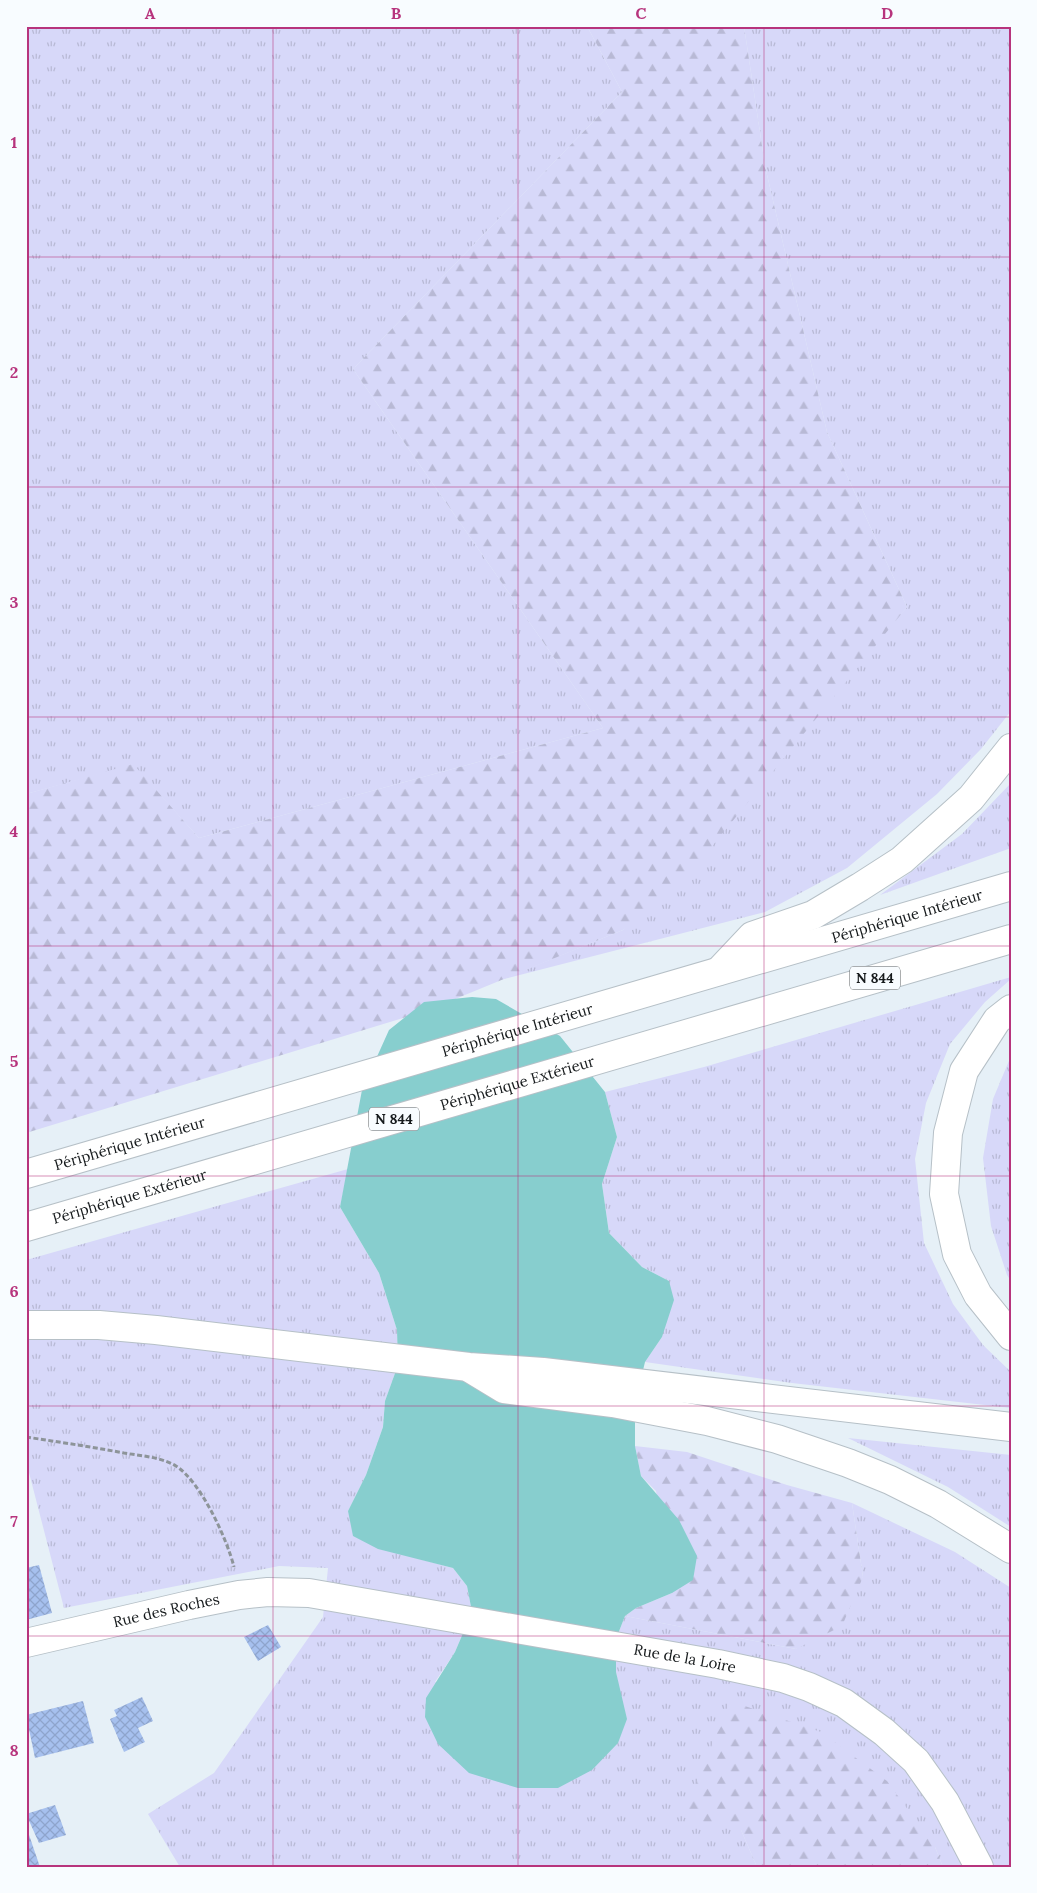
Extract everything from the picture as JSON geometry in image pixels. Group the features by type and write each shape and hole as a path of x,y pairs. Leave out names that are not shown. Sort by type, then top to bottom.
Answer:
{"main road":[{"path":"718,972 752,936 813,915 860,888 902,860 971,798 1011,748"},
{"name":"Périphérique Intérieur","path":"30,1173 1011,886"},
{"name":"Périphérique Extérieur","path":"37,1224 1011,939"},
{"path":"1011,1009 997,1020 964,1071 948,1133 944,1194 957,1254 978,1295 1011,1336"},
{"path":"26,1325 99,1325 146,1329 469,1367 543,1372 1011,1426"},
{"path":"469,1367 504,1389 613,1403 707,1420 777,1439 848,1463 890,1480 938,1504 1011,1549"},
{"name":"Rue des Roches","path":"26,1642 189,1604 238,1595 268,1592 309,1593"},
{"name":"Rue de la Loire","path":"309,1593 709,1663 783,1678 810,1687 844,1703 884,1732 916,1761 945,1802 979,1867"}],"path":[{"path":"26,1437 151,1457 164,1460 176,1467 195,1485 220,1529 232,1560 238,1595"}],"green space":[{"path":"26,26 587,26 622,92 353,369 603,728 199,838 133,765 26,794"},
{"path":"587,26 744,26 765,166 827,432 907,607 674,893 623,930 426,1011 26,1133 26,794 133,764 199,838 603,728 353,369 622,92"},
{"path":"744,26 1011,26 1011,711 981,749 937,794 847,868 765,912 500,980 623,930 907,607 827,432 765,166"},
{"path":"1011,783 1011,848 880,895 962,834"},
{"path":"1011,977 985,1002 950,1044 926,1103 915,1159 924,1243 953,1304 983,1345 1011,1372 1011,1408 792,1383 645,1362 662,1337 669,1281 642,1267 609,1233 602,1184 617,1137 605,1092 704,1067"},
{"path":"1011,1056 1011,1281 1007,1275 991,1226 983,1158 993,1099"},
{"path":"348,1169 340,1207 379,1273 397,1330 398,1365 385,1401 383,1427 366,1475 348,1511 423,1560 453,1568 467,1586 472,1612 455,1652 435,1682 620,1695 616,1672 616,1639 625,1616 796,1649 863,1577 852,1503 955,1552 1011,1588 1011,1867 943,1867 935,1847 741,1830 757,1867 180,1867 148,1814 214,1773 323,1617 328,1568 279,1566 64,1608 26,1461 26,1260"},
{"path":"848,1438 1011,1455 1011,1527 948,1487"},
{"path":"635,1446 687,1452 787,1485 852,1503 863,1577 842,1626 796,1649 625,1616 636,1608 672,1593 656,1491 641,1476"},
{"path":"730,1701 821,1732 887,1781 935,1847 943,1867 757,1867 741,1830 682,1817"}],"shaded area":[{"path":"472,997 496,999 560,1036 605,1092 617,1137 602,1184 609,1233 642,1267 669,1281 674,1300 662,1337 645,1362 635,1403 635,1446 641,1476 679,1520 697,1556 693,1580 672,1593 636,1608 625,1616 616,1639 616,1672 627,1719 618,1743 592,1770 558,1788 518,1788 469,1773 438,1744 425,1717 426,1698 455,1652 472,1612 467,1586 453,1568 378,1549 353,1536 348,1511 366,1475 383,1427 385,1401 398,1365 397,1330 379,1273 340,1207 362,1090 389,1030 424,1002"}],"building":[{"path":"39,1565 52,1613 26,1620 26,1568"},
{"path":"268,1625 281,1647 258,1661 244,1637"},
{"path":"142,1697 153,1721 138,1728 145,1742 124,1752 110,1719 117,1716 114,1710"},
{"path":"83,1701 94,1743 35,1758 26,1715"},
{"path":"55,1805 66,1835 39,1843 26,1814"},
{"path":"27,1829 40,1867 26,1867"}]}
